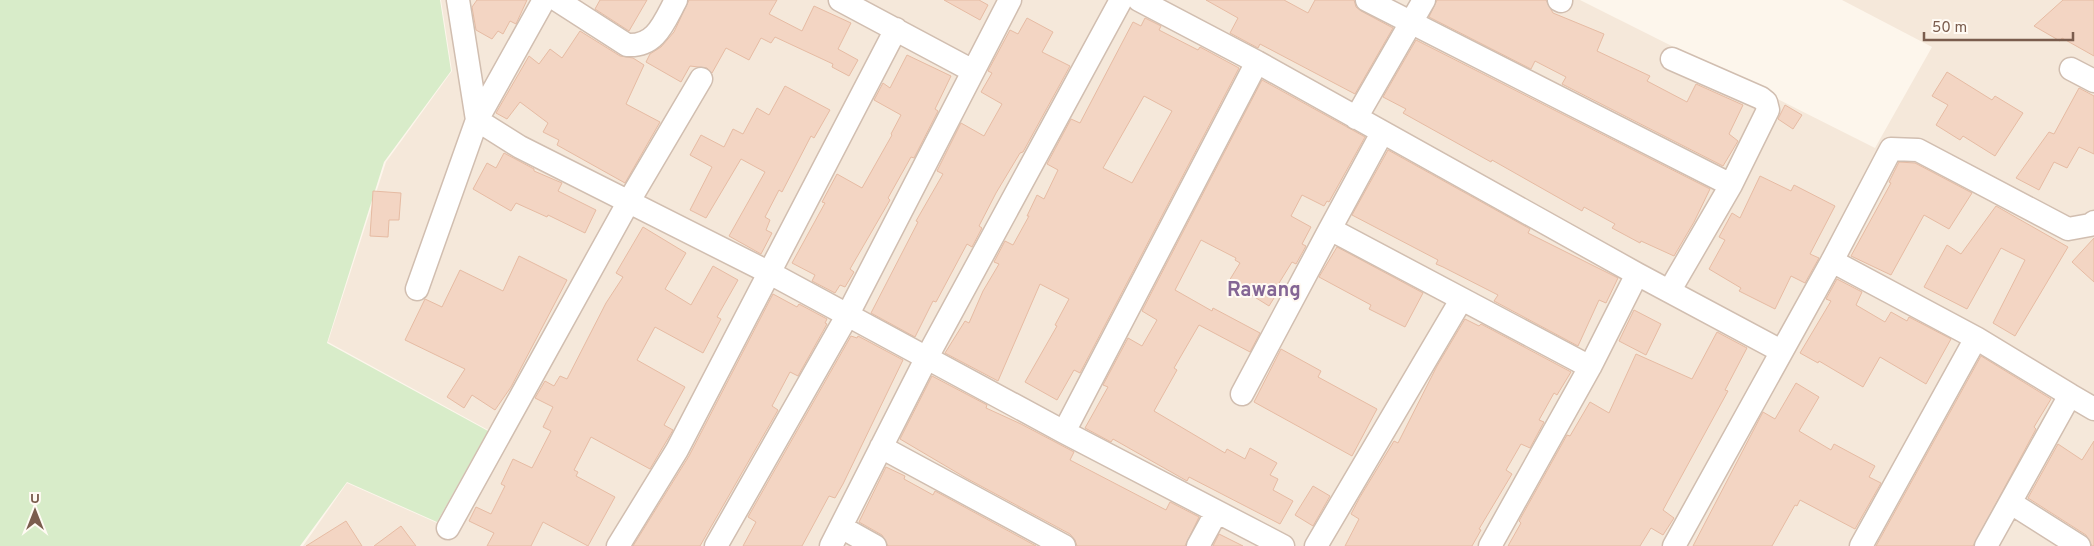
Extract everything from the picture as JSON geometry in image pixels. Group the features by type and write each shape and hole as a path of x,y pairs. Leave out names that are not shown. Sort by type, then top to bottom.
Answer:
{"street":[{"path":"458,0 477,120 520,148 768,272 1064,432 1282,546"},
{"path":"417,289 477,120 544,0"},
{"path":"557,0 628,45 641,46 652,39 676,0"},
{"path":"840,0 973,71"},
{"path":"716,546 847,316 1010,0"},
{"path":"875,546 836,537 926,358 1121,0"},
{"path":"1139,0 1257,62 1637,274 1781,351"},
{"path":"1367,0 1731,185"},
{"path":"1356,118 1424,0"},
{"path":"618,546 677,450 896,29"},
{"path":"1670,290 1731,185 1768,110 1766,102 1760,98 1672,59"},
{"path":"1064,432 1257,62"},
{"path":"2071,68 2094,81"},
{"path":"448,528 629,201 701,79"},
{"path":"1242,394 1382,133"},
{"path":"1674,546 1832,261 1890,149 1918,150 2068,229 2090,225 2094,222"},
{"path":"1330,229 1590,367"},
{"path":"1832,261 1976,338 2094,409"},
{"path":"1490,546 1590,367 1637,274"},
{"path":"1316,546 1461,300"},
{"path":"1861,546 1976,338"},
{"path":"1986,546 2070,395"},
{"path":"882,447 1064,546"},
{"path":"2011,502 2079,546"},
{"path":"1198,546 1216,513"}],"shaded area":[{"path":"441,0 1580,0 1875,148 1932,47 1842,0 2094,0 2094,546 303,546 347,483 437,523 490,431 328,342 386,162 452,71"}],"green space":[{"path":"0,0 440,0 451,71 384,162 327,343 488,431 437,522 347,482 300,546 0,546"}],"building":[{"path":"477,0 527,0 516,24 510,21 503,34 498,31 492,39 476,30 472,7"},
{"path":"600,0 647,0 629,31 595,9"},
{"path":"689,0 777,0 769,14 802,31 814,6 851,23 838,49 858,60 849,76 832,67 833,64 775,37 771,43 761,38 749,60 726,48 712,73 707,68 690,66 681,82 646,62 650,54 661,47 674,32"},
{"path":"944,0 979,0 988,5 980,20"},
{"path":"1206,0 1284,0 1308,13 1315,0 1354,0 1356,7 1361,11 1393,28 1355,94 1260,44 1258,48 1230,33 1238,18"},
{"path":"1437,0 1546,0 1553,13 1604,34 1597,51 1650,76 1647,81 1687,102 1696,84 1743,105 1729,134 1738,141 1723,166 1562,84 1566,77 1535,61 1531,69 1429,17"},
{"path":"2063,0 2094,0 2094,56 2062,38 2060,41 2034,26"},
{"path":"1027,18 1053,32 1042,52 1070,66 1023,152 1020,153 996,193 979,226 982,228 972,247 967,244 936,302 933,301 915,337 871,313 918,222 916,221 943,174 937,171 961,123 984,136 1002,104 981,92 992,73 988,71 1010,30 1018,34"},
{"path":"1145,18 1161,26 1159,30 1198,50 1200,47 1239,68 1080,373 1074,370 1057,400 1025,382 1057,326 1055,325 1069,299 1040,284 998,381 945,353 965,321 969,323 983,291 999,264 994,262 1005,241 1013,245 1029,216 1027,216 1037,195 1044,199 1058,170 1047,164 1071,119 1080,123 1133,22 1141,26","holes":["1144,96 1172,111 1132,183 1103,168"]},
{"path":"580,31 620,56 633,58 644,65 626,104 660,122 625,183 557,145 559,140 543,132 548,123 520,102 507,119 496,113 529,56 539,64 550,49 562,58"},
{"path":"1416,40 1710,189 1694,222 1674,256 1641,241 1640,243 1612,228 1615,224 1584,207 1582,211 1492,160 1491,162 1403,113 1406,109 1383,97"},
{"path":"907,55 951,76 935,109 938,111 914,158 911,157 888,198 890,200 850,269 854,272 845,287 840,285 835,293 812,281 815,275 792,263 825,203 822,202 837,174 862,188 892,135 901,115 874,100 883,83 890,88"},
{"path":"1947,72 1992,100 1995,96 2023,113 1995,156 1963,136 1960,140 1936,125 1948,105 1932,96"},
{"path":"1262,80 1365,137 1329,202 1327,201 1324,206 1302,195 1291,216 1311,227 1302,244 1306,246 1296,264 1292,262 1276,288 1279,290 1269,306 1229,281 1240,263 1235,260 1236,258 1201,240 1175,290 1212,311 1213,308 1260,333 1250,352 1199,325 1174,368 1177,370 1154,411 1225,453 1227,449 1245,459 1250,448 1277,463 1270,475 1278,479 1273,490 1293,501 1280,524 1189,477 1187,481 1113,439 1111,442 1085,428 1108,387 1103,385 1128,338 1142,346 1157,320 1142,311"},
{"path":"785,86 830,110 814,138 811,136 782,192 779,190 765,217 770,220 766,230 772,233 761,254 729,236 765,172 741,159 706,218 690,210 712,167 690,155 701,135 724,147 733,129 743,134 757,108 769,115"},
{"path":"2079,88 2094,96 2094,154 2079,147 2067,168 2054,162 2039,190 2016,178 2049,132 2054,134"},
{"path":"1785,105 1802,115 1793,129 1778,119"},
{"path":"1388,150 1530,229 1528,233 1618,278 1606,303 1599,300 1578,346 1494,301 1498,295 1436,264 1438,260 1352,215"},
{"path":"504,153 534,169 534,171 562,183 558,191 596,210 585,233 548,215 547,217 516,203 511,211 473,189 487,163 496,168"},
{"path":"1899,162 1915,163 1972,193 1949,229 1924,215 1891,275 1851,256 1891,183 1889,182"},
{"path":"1760,176 1791,191 1794,185 1835,206 1810,254 1819,258 1805,283 1791,276 1775,309 1739,291 1741,288 1709,269 1725,240 1719,237 1732,213 1740,218"},
{"path":"373,191 401,193 399,220 389,220 388,237 370,236"},
{"path":"1996,206 2068,247 2015,336 1993,323 2025,260 2001,248 1967,309 1924,287 1947,245 1961,254"},
{"path":"643,227 686,253 665,289 691,305 713,266 738,280 717,317 721,319 703,353 655,327 637,360 685,387 664,425 673,430 650,469 591,437 574,470 578,472 576,476 615,497 588,546 543,522 531,546 487,546 494,533 469,521 476,507 491,514 505,486 501,484 513,459 532,468 551,431 543,427 553,407 535,398 545,381 554,386 560,376 567,379 606,303 623,277 616,273"},
{"path":"2094,238 2094,282 2072,262"},
{"path":"1337,247 1423,293 1405,327 1369,309 1371,305 1319,277"},
{"path":"519,256 567,280 511,387 495,410 472,395 464,408 447,397 465,369 405,340 425,299 442,307 460,270 503,291"},
{"path":"1837,279 1862,292 1856,305 1885,322 1891,312 1907,321 1909,317 1951,339 1926,384 1880,357 1863,387 1819,361 1818,363 1800,353 1831,301 1826,299"},
{"path":"773,294 797,307 799,304 827,319 825,323 827,324 798,376 790,372 772,406 778,410 700,546 633,546 689,456"},
{"path":"1634,310 1661,324 1646,355 1619,341"},
{"path":"1465,319 1479,326 1481,324 1571,372 1557,395 1554,393 1539,420 1544,422 1530,448 1521,444 1506,470 1512,474 1479,529 1481,530 1472,546 1345,546 1359,519 1351,514 1394,441 1398,443 1437,366"},
{"path":"1717,332 1747,348 1725,390 1728,391 1663,510 1674,518 1663,535 1651,528 1640,546 1508,546 1521,523 1519,521 1567,435 1570,436 1590,402 1609,413 1636,354 1692,379"},
{"path":"851,336 857,338 858,336 903,360 843,484 835,498 829,496 802,546 743,546 756,522 748,517"},
{"path":"1281,349 1321,371 1318,377 1377,409 1352,456 1254,402"},
{"path":"1981,356 2051,399 2034,427 2036,429 1973,546 1876,546"},
{"path":"932,376 987,405 986,408 1074,452 1070,460 1166,510 1170,502 1199,517 1185,546 1077,546 1070,534 966,478 900,439"},
{"path":"1796,383 1819,397 1799,431 1831,450 1834,444 1875,466 1869,477 1881,483 1855,529 1800,500 1797,506 1795,505 1772,546 1693,546 1763,412 1775,419"},
{"path":"2094,441 2094,546 2092,546 2086,535 2028,498 2058,444 2082,460"},
{"path":"886,467 905,476 904,479 933,495 935,491 1036,546 888,546 882,535 859,522"},
{"path":"1313,486 1330,496 1313,526 1295,515"},
{"path":"346,521 362,546 306,546"},
{"path":"401,526 416,546 374,546"},
{"path":"1219,534 1243,546 1213,546"}],"district":[{"name":"Rawang","path":"1264,289"}]}
